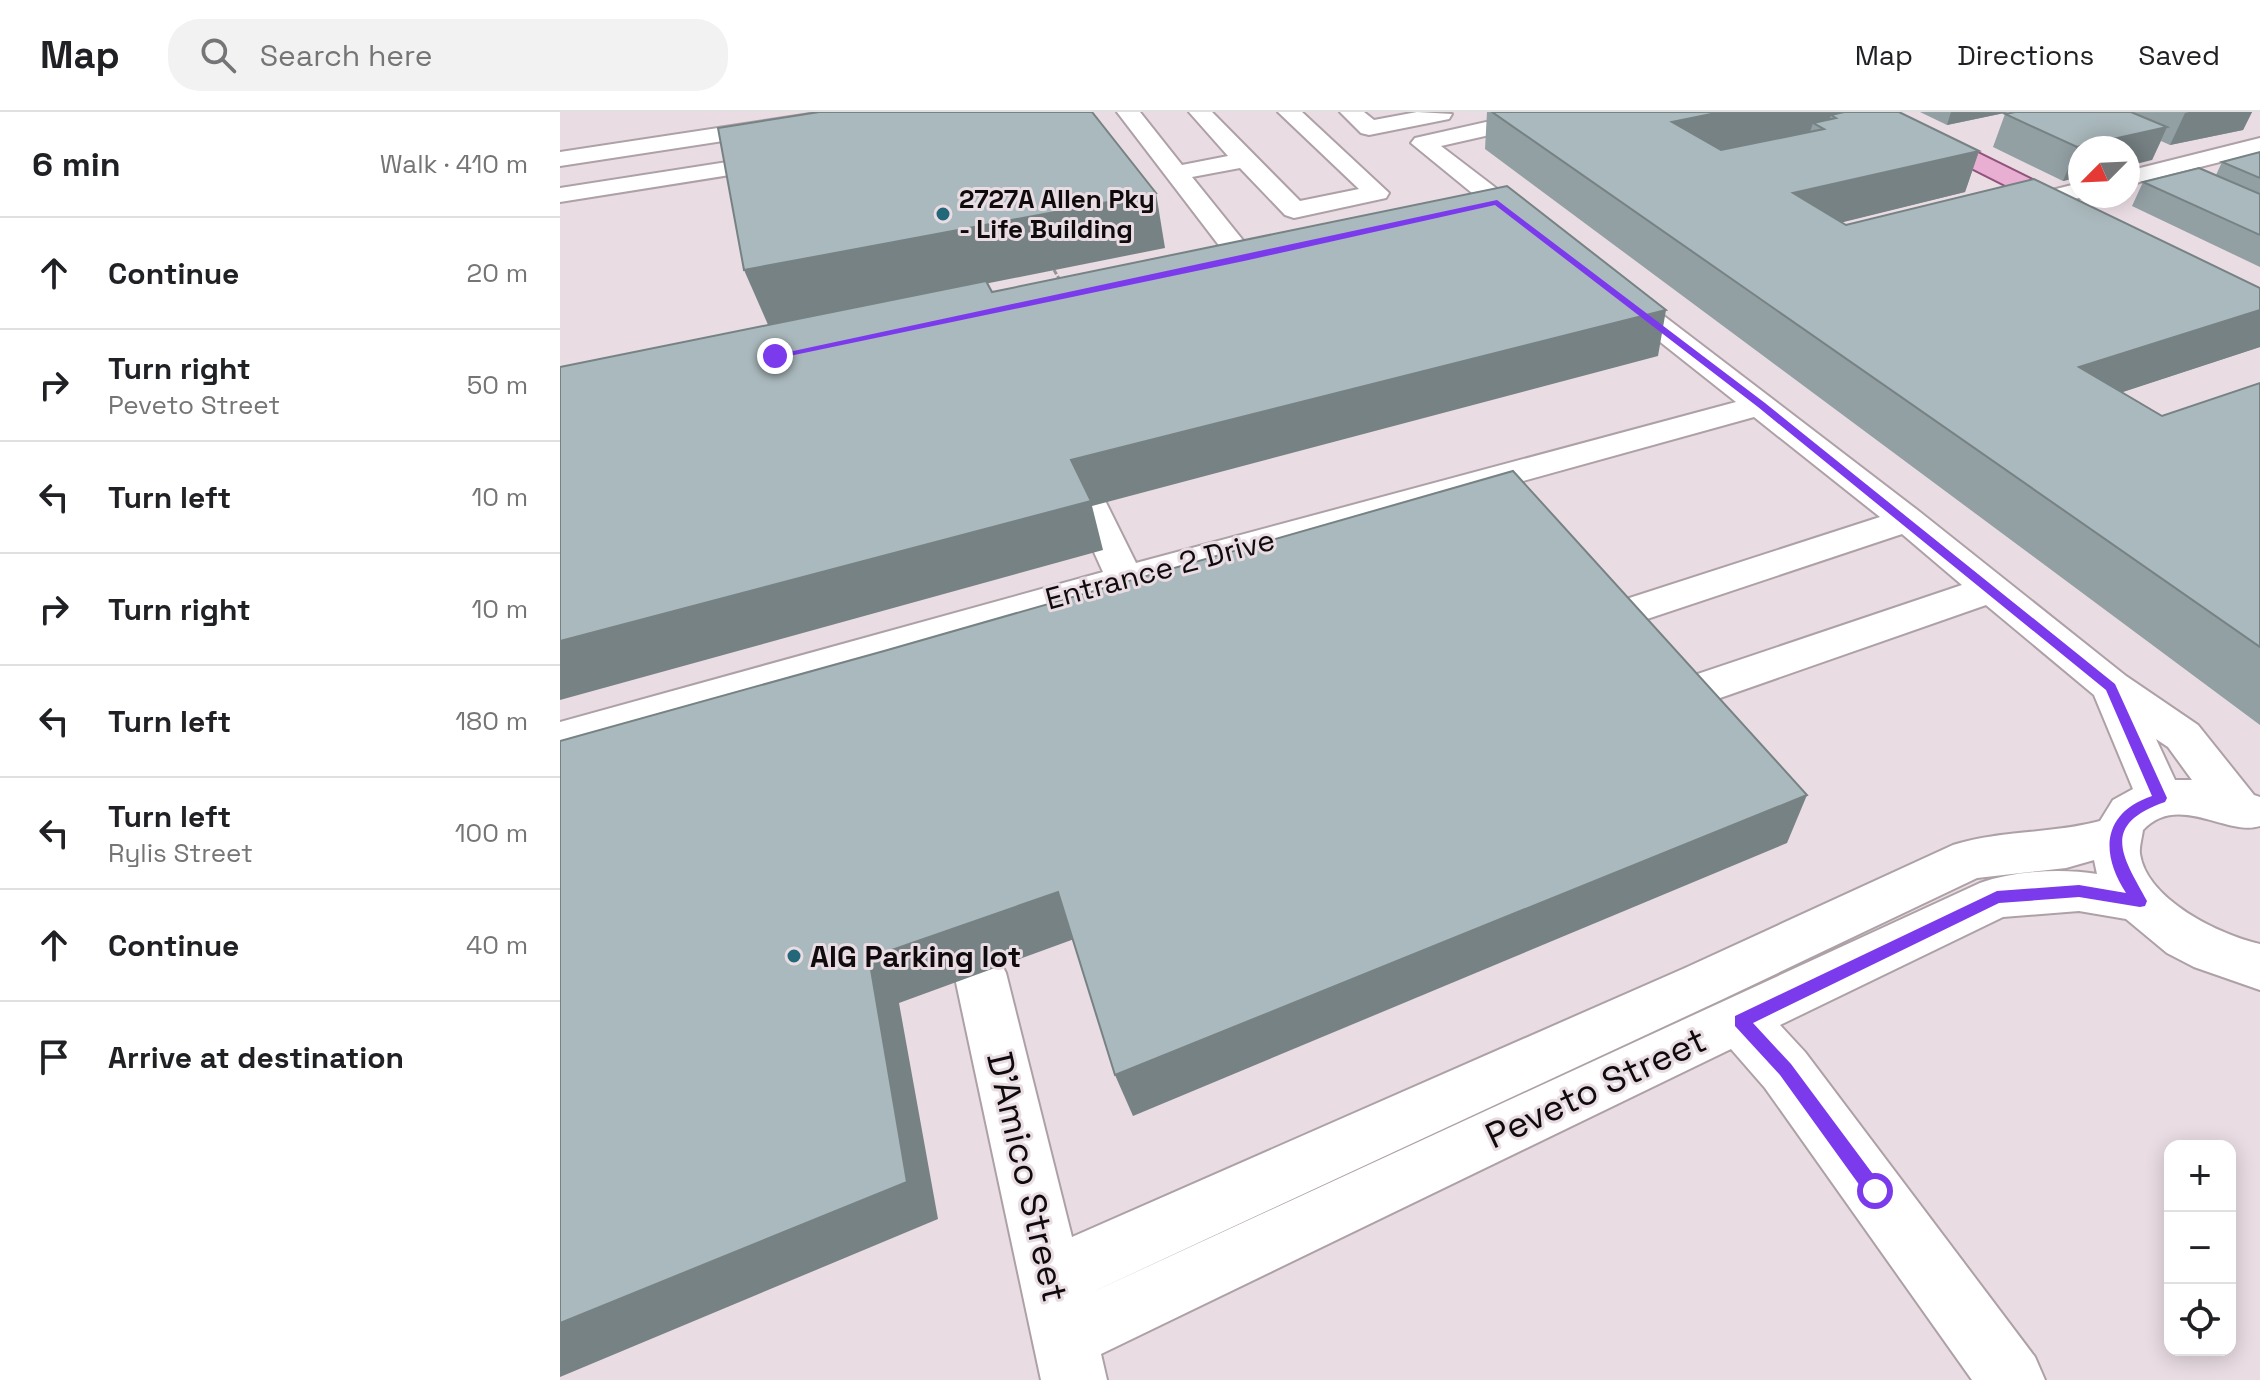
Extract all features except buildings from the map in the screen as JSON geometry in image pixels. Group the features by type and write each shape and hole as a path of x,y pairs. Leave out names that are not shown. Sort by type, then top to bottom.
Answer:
{"main road":[{"path":"1878,112 2091,219"}],"street":[{"path":"560,159 867,112"},
{"path":"1128,112 1244,259"},
{"path":"1200,112 1294,210 1377,193 1289,112"},
{"path":"1351,112 1369,128 1441,114 1438,112"},
{"path":"1326,146 1423,143 1515,116 1561,112"},
{"path":"685,113 691,175"},
{"path":"1423,143 1482,206 1547,241"},
{"path":"2140,175 2260,145"},
{"path":"560,195 815,155"},
{"path":"1176,173 1245,160"},
{"path":"2049,198 2068,193"},
{"path":"1214,265 1274,252"},
{"path":"1598,279 1907,520 2111,687 2183,736 2248,812"},
{"name":"Entrance 2 Drive","path":"560,738 897,660 1125,579 1761,405"},
{"path":"1052,424 1125,579"},
{"path":"1597,622 1907,520"},
{"path":"1665,701 1991,589"},
{"path":"2111,687 2160,798"},
{"path":"2248,812 2197,798 2160,798 2139,806 2124,818 2117,835 2116,856 2124,878 2140,901 2163,923 2191,943 2223,957 2260,967"},
{"name":"Peveto Street","path":"1051,1278 1703,984 1970,859 2066,849 2117,835"},
{"name":"Peveto Street","path":"1069,1359 1741,1021 1997,897 2079,891 2140,901"},
{"name":"D'Amico Street","path":"980,973 1069,1359"},
{"path":"1741,1021 1785,1070 2012,1380"}],"path":[{"path":"1054,270 1062,283"}],"place":[{"name":"2727A Allen Pky - Life Building","path":"943,214"},
{"name":"AIG Parking lot","path":"794,956"}],"route":[{"path":"775,356 1244,259 1497,202 1907,520 2111,687 2160,798 2139,806 2124,818 2117,835 2116,856 2124,878 2140,901 2079,891 1997,897 1741,1021 1785,1070 1875,1191"}]}
